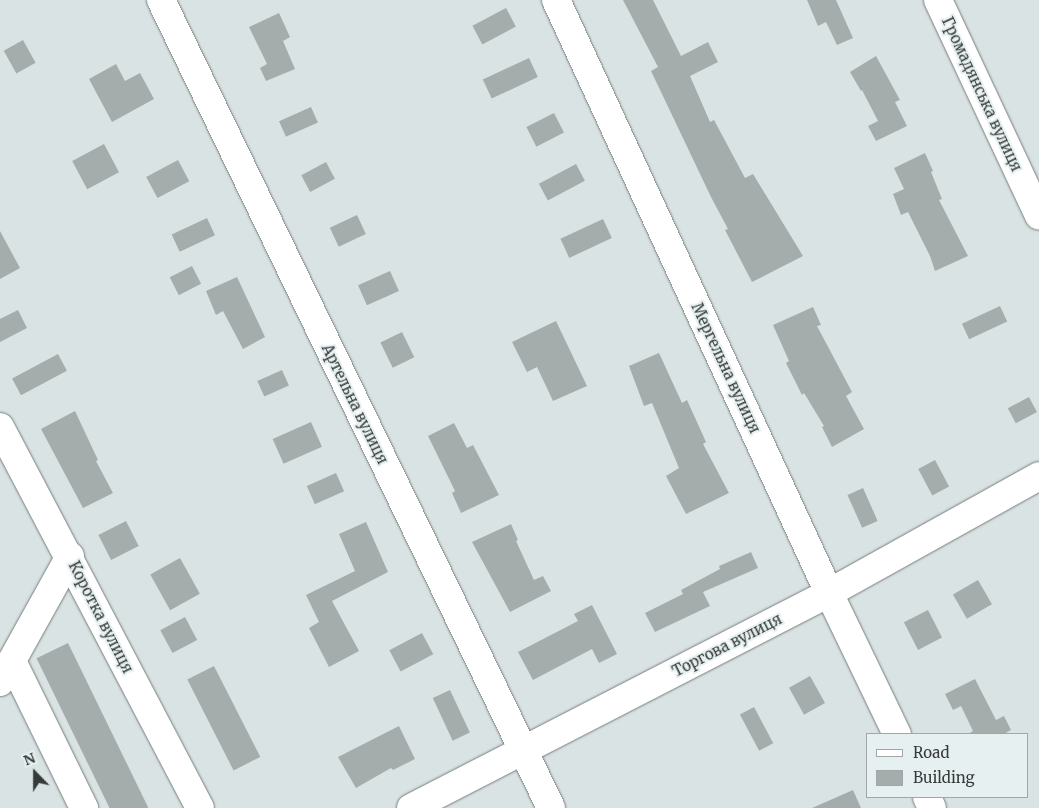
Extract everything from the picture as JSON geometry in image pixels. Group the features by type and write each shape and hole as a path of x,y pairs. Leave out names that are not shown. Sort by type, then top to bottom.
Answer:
{"street":[{"name":"Артельна вулиця","path":"161,0 521,750 551,808"},
{"name":"Мергельна вулиця","path":"556,0 829,593 897,733"},
{"name":"Громадянська вулиця","path":"938,0 1039,216"},
{"name":"Коротка вулиця","path":"0,426 70,556 200,808"},
{"name":"Торгова вулиця","path":"411,808 829,593 1039,476"},
{"path":"70,556 6,672 84,808"}],"building":[{"path":"623,0 653,0 681,56 708,42 718,62 690,76 710,122 714,120 745,178 753,174 803,256 752,282 725,230 728,229 651,71 658,67"},
{"path":"807,0 836,0 853,38 837,45 826,22 818,26"},
{"path":"506,8 516,27 482,44 472,26"},
{"path":"279,13 290,37 283,41 295,69 266,81 260,68 267,64 249,27"},
{"path":"23,40 36,63 16,73 4,51"},
{"path":"876,56 900,100 895,102 907,126 876,141 868,126 878,121 850,72"},
{"path":"529,58 538,77 492,99 483,80"},
{"path":"116,64 125,81 140,73 154,99 112,122 89,79"},
{"path":"311,107 318,123 286,137 279,121"},
{"path":"554,113 564,133 536,147 526,127"},
{"path":"104,144 119,172 87,189 72,161"},
{"path":"925,153 942,199 939,200 968,256 935,271 930,256 908,212 901,215 893,194 904,189 894,168"},
{"path":"178,160 189,181 157,198 146,177"},
{"path":"326,162 335,179 310,192 301,175"},
{"path":"576,164 585,181 548,200 539,184"},
{"path":"357,215 366,234 339,247 330,228"},
{"path":"207,218 215,235 180,252 172,234"},
{"path":"603,219 612,238 569,258 560,239"},
{"path":"0,231 20,268 0,279"},
{"path":"192,266 201,284 179,295 170,277"},
{"path":"390,271 399,291 367,305 358,285"},
{"path":"237,277 265,337 243,349 223,311 216,315 206,291"},
{"path":"1000,306 1007,321 969,339 962,324"},
{"path":"813,307 821,325 817,326 852,392 846,396 864,429 832,447 822,427 824,426 804,393 802,395 786,363 789,361 773,325"},
{"path":"18,310 27,328 0,342 0,319"},
{"path":"556,321 587,386 553,401 537,367 527,372 512,342"},
{"path":"402,332 414,357 393,368 380,343"},
{"path":"659,353 682,403 687,400 706,442 703,444 729,493 686,514 666,476 679,468 652,403 644,406 629,366"},
{"path":"58,354 67,371 21,395 12,378"},
{"path":"282,370 289,386 264,397 257,381"},
{"path":"1029,397 1037,412 1016,423 1008,408"},
{"path":"75,411 98,460 96,461 113,493 83,508 41,429"},
{"path":"311,422 322,447 284,464 273,439"},
{"path":"454,423 467,448 473,445 499,495 461,513 452,493 455,491 428,436"},
{"path":"935,460 949,486 932,495 918,469"},
{"path":"336,473 344,491 315,504 307,486"},
{"path":"863,488 878,521 862,528 847,495"},
{"path":"126,521 139,546 111,560 98,535"},
{"path":"366,522 388,572 332,601 359,651 329,667 309,628 319,622 306,595 355,571 339,534"},
{"path":"511,524 518,540 516,541 534,580 543,576 551,591 510,612 472,542"},
{"path":"751,552 758,568 703,592 710,606 655,632 645,613 683,594 681,590 720,569 719,566"},
{"path":"180,558 200,594 170,610 150,574"},
{"path":"978,580 992,604 967,619 953,594"},
{"path":"592,605 617,654 599,663 592,649 533,680 518,652 578,621 574,614"},
{"path":"928,610 942,638 918,650 904,622"},
{"path":"185,617 197,640 172,653 160,630"},
{"path":"422,633 433,654 401,672 389,650"},
{"path":"68,643 148,807 110,808 37,658"},
{"path":"214,666 260,757 234,771 187,680"},
{"path":"810,676 825,703 804,715 789,688"},
{"path":"975,679 996,720 1004,716 1011,730 1006,733 970,733 973,731 961,706 953,710 945,694"},
{"path":"450,690 470,733 453,741 433,698"},
{"path":"754,707 773,743 759,751 740,715"},
{"path":"399,726 415,759 393,770 391,768 356,788 338,757"},
{"path":"853,790 861,808 812,808"}]}
